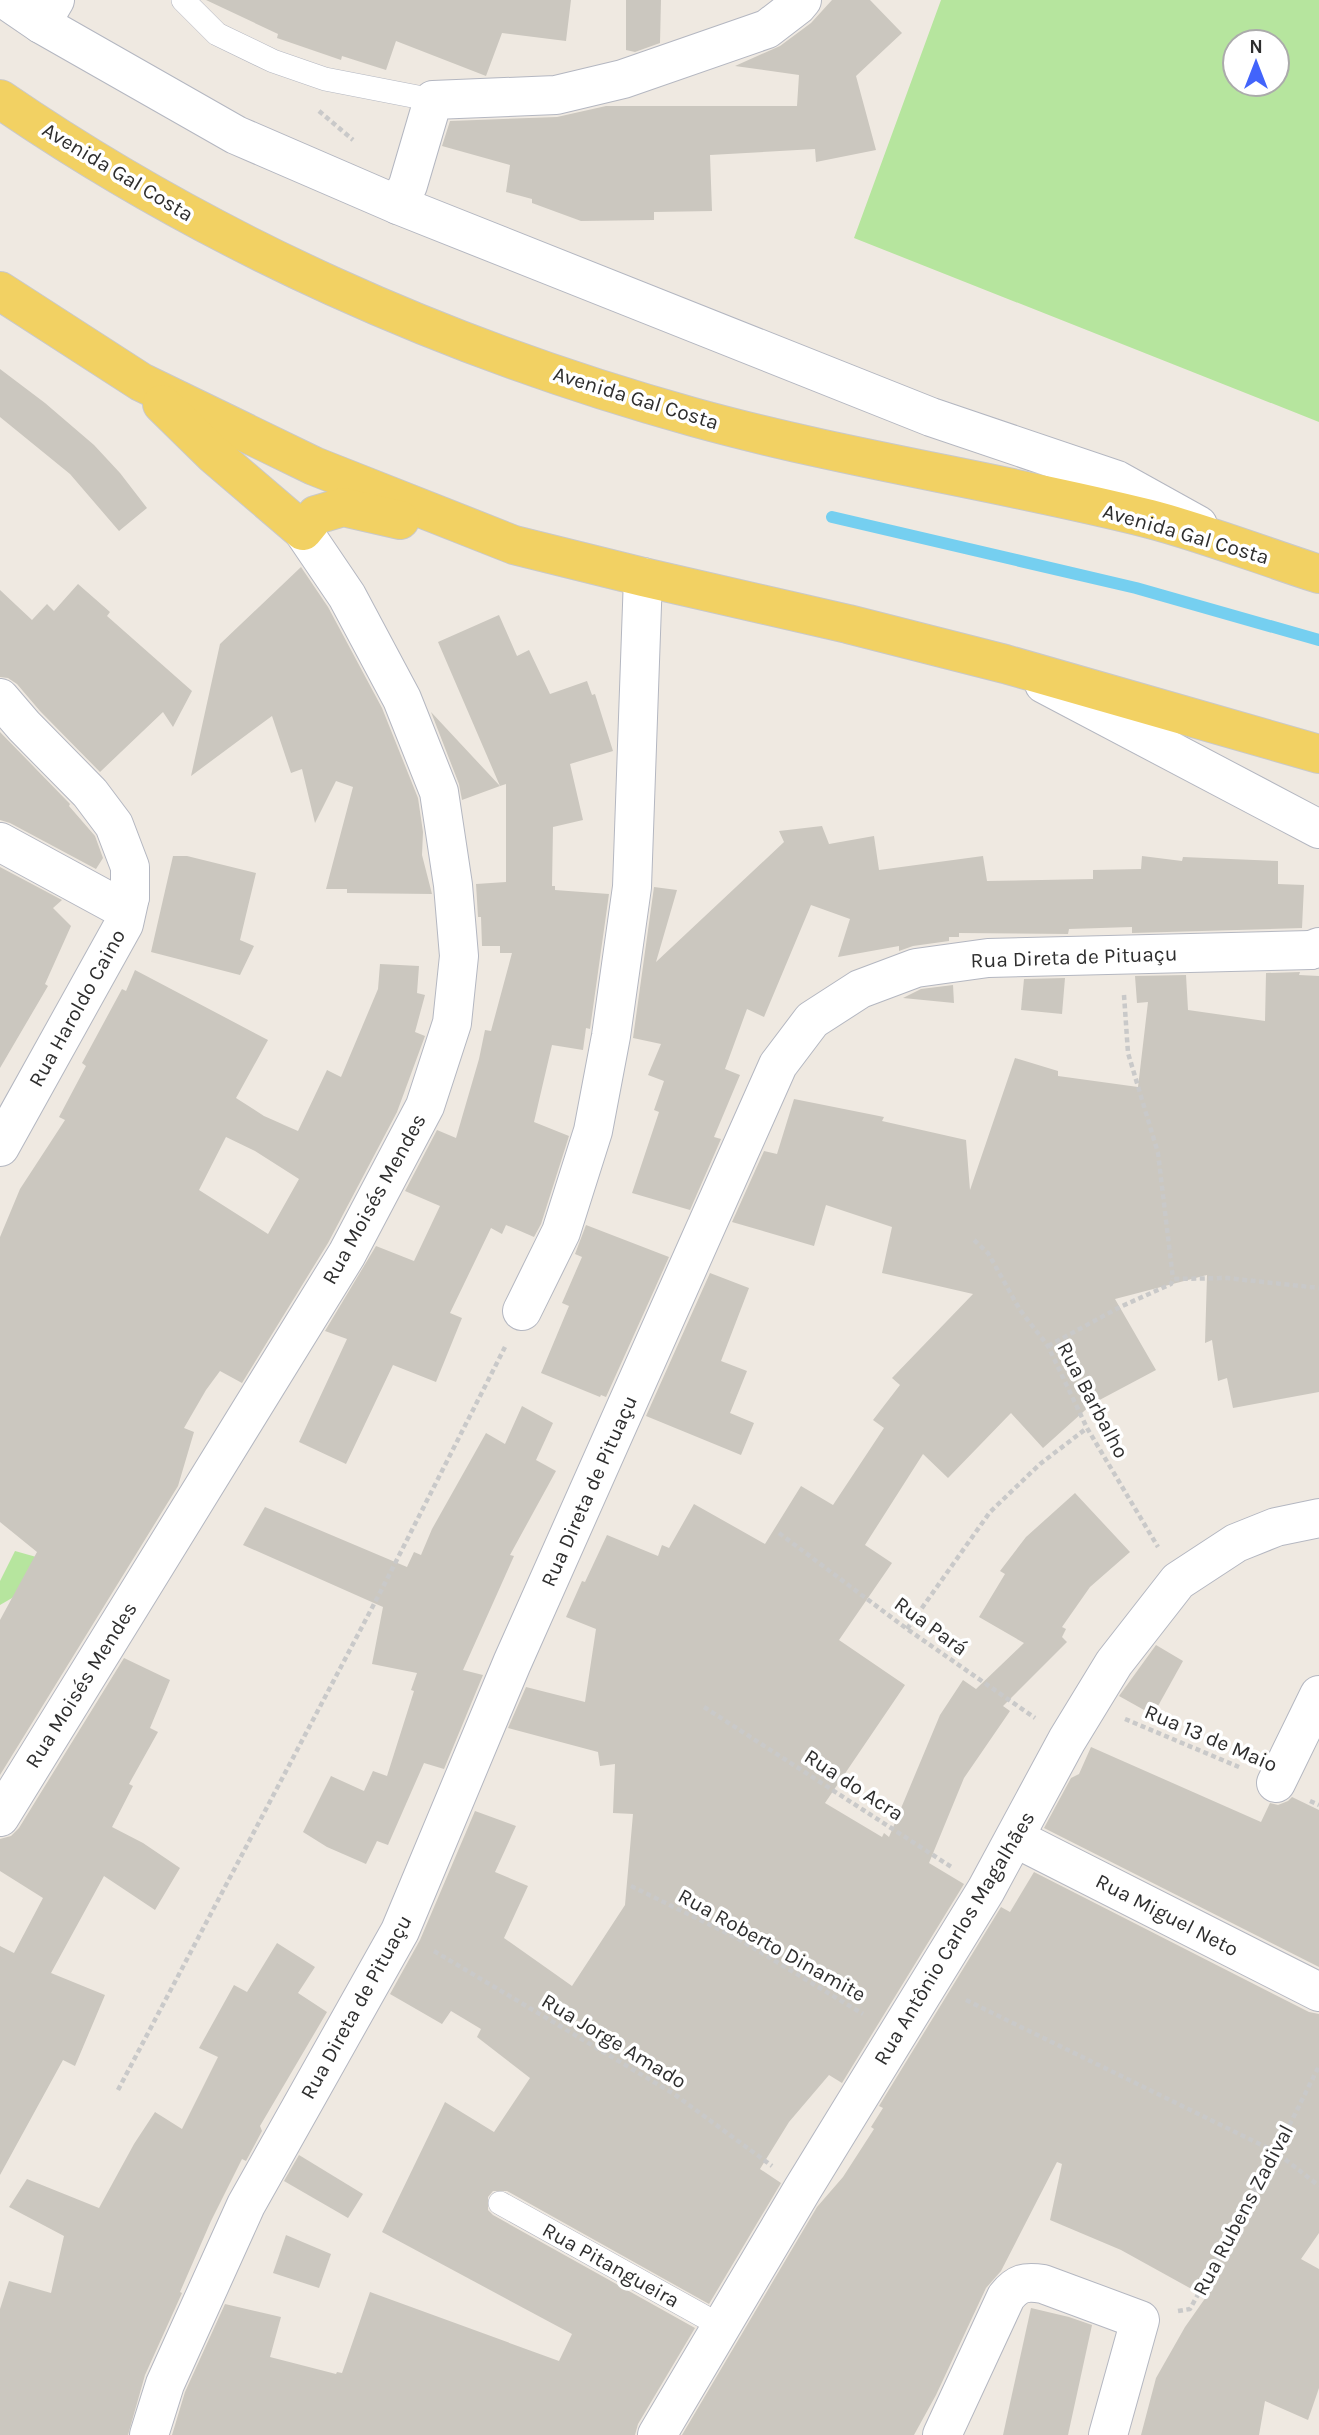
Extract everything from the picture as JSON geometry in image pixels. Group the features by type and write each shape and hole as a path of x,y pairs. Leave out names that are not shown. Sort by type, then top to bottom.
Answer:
{"main road":[{"name":"Avenida Gal Costa","path":"0,99 66,144 195,219 339,290 509,359 693,417 839,452 1152,520 1319,574"},
{"path":"0,291 141,382 314,466 514,545"},
{"path":"141,382 213,454 303,531 316,515 343,507 848,624 1005,664 1319,754"}],"street":[{"path":"6,0 48,12 236,135 398,205 931,417 1117,480 1240,548"},
{"path":"398,205 408,185 433,100 556,95 623,79 767,29 802,0"},
{"name":"Rua Moisés Mendes","path":"0,1817 346,1254 425,1106 452,1023 459,956 453,885 439,792 402,699 346,596 303,531"},
{"path":"522,1311 561,1231 589,1143 611,1036 632,887 643,577"},
{"path":"1005,664 1319,829"},
{"name":"Rua Haroldo Caino","path":"0,698 90,793 114,825 130,867 130,897 124,924 0,1147"},
{"path":"0,842 114,904 130,897"},
{"name":"Rua Direta de Pituaçu","path":"149,2435 165,2384 246,2204 400,1931 512,1662 778,1065 812,1020 860,989 916,968 988,957 1122,956 1316,949"},
{"name":"Rua Antônio Carlos Magalhães","path":"657,2435 802,2190 986,1890 1067,1740 1114,1663 1178,1581 1236,1543 1276,1527 1318,1522"},
{"path":"1276,1783 1319,1695"},
{"name":"Rua Miguel Neto","path":"1015,1838 1319,1992"},
{"path":"942,2435 1006,2297 1014,2286 1028,2282 1043,2284 1140,2319 1108,2435"}],"lane":[{"path":"183,0 217,34 273,61 325,79 433,100"},
{"name":"Rua Pitangueira","path":"500,2203 722,2326"}],"path":[{"path":"1048,1346 1120,1307 1171,1284 1173,1279 1157,1153 1128,1053 1122,956"},
{"name":"Rua Barbalho","path":"974,1240 988,1252 1020,1310 1048,1346 1087,1428 1178,1581"},
{"path":"1173,1279 1227,1278 1319,1288"},
{"path":"118,2090 383,1587 522,1311"},
{"path":"907,1629 990,1512 1040,1464 1087,1428"},
{"name":"Rua Pará","path":"779,1533 907,1629 1067,1740"},
{"name":"Rua 13 de Maio","path":"1088,1703 1276,1783 1319,1805"},
{"name":"Rua do Acra","path":"704,1707 986,1890"},
{"name":"Rua Roberto Dinamite","path":"631,1886 737,1938 897,2034"},
{"name":"Rua Jorge Amado","path":"400,1931 674,2094 802,2190"},
{"path":"930,1983 1276,2152 1319,2186"},
{"name":"Rua Rubens Zadival","path":"1140,2319 1190,2309 1276,2152 1319,2066"}],"green space":[{"path":"941,0 1319,0 1319,422 854,238"},
{"path":"15,1551 54,1562 0,1605 0,1581"}],"building":[{"path":"206,0 571,0 566,41 502,33 486,76 396,41 386,70 342,56 341,60 277,38 278,34"},
{"path":"626,0 661,0 660,43 635,52 626,50"},
{"path":"832,0 870,0 902,33 856,76 876,150 816,162 815,149 710,155 712,211 654,212 654,220 581,221 532,203 532,199 506,192 510,165 442,146 450,121 557,117 606,106 797,106 799,75 735,66 780,46 811,23"},
{"path":"0,369 94,445 147,508 119,531 70,474 0,417"},
{"path":"301,567 328,607 382,708 418,798 423,832 422,855 432,894 347,893 347,889 326,889 353,787 336,781 315,823 302,769 291,773 272,716 191,776 220,644"},
{"path":"78,584 110,612 107,616 192,691 173,727 163,712 100,772 17,684 8,678 0,677 0,590 32,620 47,604 54,611"},
{"path":"499,615 517,656 529,650 550,694 587,681 592,695 595,694 613,751 570,764 583,820 553,827 552,886 555,886 555,890 609,894 590,1029 586,1028 583,1050 552,1045 534,1122 569,1136 541,1224 534,1237 506,1225 502,1234 491,1228 450,1313 462,1318 436,1382 393,1365 346,1464 299,1442 347,1339 325,1331 376,1246 414,1261 440,1206 405,1191 437,1130 456,1138 485,1030 491,1031 512,953 500,953 500,946 482,946 476,884 506,882 506,784 500,786 438,642"},
{"path":"431,712 500,786 462,800 459,784"},
{"path":"0,732 70,804 95,836 103,858 96,869 0,820"},
{"path":"822,826 829,844 874,836 879,870 983,856 987,881 1093,879 1093,870 1141,869 1142,856 1182,861 1183,857 1278,861 1278,884 1304,885 1302,928 1132,933 1132,927 1069,929 1068,934 959,933 959,937 949,937 949,941 913,946 899,951 899,946 838,957 850,919 811,905 764,1017 747,1009 725,1069 740,1075 714,1137 721,1139 690,1210 632,1193 659,1112 654,1110 664,1081 648,1075 661,1044 633,1038 654,887 677,890 656,962 784,842 779,831"},
{"path":"173,856 187,856 256,873 240,940 254,946 240,975 151,952"},
{"path":"0,867 62,900 53,908 71,926 45,984 48,986 0,1068"},
{"path":"380,964 419,966 417,993 425,995 415,1032 425,1036 397,1112 328,1243 242,1383 220,1371 206,1390 184,1428 194,1432 178,1486 0,1775 0,1620 37,1552 0,1522 0,1237 20,1189 65,1120 59,1117 86,1066 82,1063 122,989 126,991 135,970 268,1040 236,1098 264,1116 298,1131 327,1070 341,1077 378,989","holes":["226,1137 255,1151 299,1179 268,1234 199,1190"]},
{"path":"1300,972 1299,975 1319,976 1319,1392 1233,1408 1227,1378 1218,1381 1212,1340 1205,1343 1207,1275 1115,1299 1156,1370 1092,1404 1043,1448 1011,1413 948,1478 923,1454 865,1545 892,1563 839,1640 905,1685 825,1803 882,1837 884,1833 889,1837 940,1715 963,1680 976,1689 1024,1643 979,1617 1005,1574 1000,1571 1026,1537 1075,1493 1130,1552 1090,1587 1062,1627 1066,1629 1062,1637 1067,1642 1003,1706 1010,1711 964,1778 929,1863 964,1884 842,2083 829,2075 789,2122 760,2169 781,2183 709,2304 507,2191 493,2191 488,2197 488,2210 493,2215 695,2328 638,2424 635,2435 172,2435 185,2392 225,2304 281,2317 270,2357 336,2374 342,2373 370,2292 559,2361 572,2334 382,2232 445,2102 494,2132 530,2078 477,2037 481,2029 451,2011 442,2024 390,1994 420,1940 475,1811 516,1826 495,1872 528,1886 504,1938 572,1986 625,1905 633,1814 613,1813 615,1764 600,1766 598,1752 508,1728 526,1687 585,1702 596,1629 566,1617 607,1535 658,1556 662,1545 669,1548 694,1504 765,1544 801,1486 833,1505 884,1428 873,1420 900,1385 892,1378 973,1294 882,1273 892,1227 826,1205 814,1246 732,1222 764,1151 777,1154 794,1099 884,1117 882,1121 966,1140 970,1190 1015,1058 1058,1071 1058,1076 1138,1087 1148,1002 1137,1003 1135,976 1186,975 1188,1010 1265,1021 1266,973"},
{"path":"1065,978 1062,1014 1021,1010 1024,979"},
{"path":"953,985 954,1003 903,998 921,989"},
{"path":"586,1225 669,1257 606,1397 541,1373 569,1306 562,1303 582,1257 575,1254"},
{"path":"710,1273 749,1288 721,1361 747,1371 730,1413 754,1423 741,1455 646,1416"},
{"path":"522,1406 553,1423 536,1460 556,1471 510,1555 514,1556 463,1670 483,1675 444,1769 424,1763 388,1845 377,1841 366,1864 327,1847 303,1832 331,1776 364,1791 373,1771 387,1776 414,1691 411,1690 417,1673 372,1664 383,1607 243,1545 265,1507 407,1567 414,1552 421,1555 432,1529 486,1433 505,1444"},
{"path":"1156,1645 1183,1661 1153,1715 1119,1696"},
{"path":"124,1658 170,1680 150,1728 158,1732 129,1784 133,1786 112,1827 143,1843 180,1868 155,1910 104,1876 51,1973 105,1995 75,2066 63,2060 0,2175 0,1946 14,1953 43,1898 0,1871 0,1839 11,1836 19,1828"},
{"path":"1091,1747 1261,1822 1270,1803 1278,1805 1292,1797 1319,1810 1319,1967 1044,1828 1071,1778 1079,1774"},
{"path":"1034,1872 1309,2012 1319,2014 1319,2233 1301,2259 1319,2269 1319,2388 1308,2420 1265,2401 1259,2435 1141,2435 1156,2378 1185,2327 1206,2297 1121,2250 1050,2220 1062,2164 1057,2162 1001,2271 986,2288 936,2395 914,2435 682,2435 817,2207 843,2177 874,2129 871,2127 883,2108 879,2106 1001,1907 1010,1912"},
{"path":"277,1943 315,1967 298,1993 327,2012 260,2126 262,2131 246,2161 242,2159 211,2221 145,2375 128,2435 0,2435 0,2309 9,2281 51,2293 64,2236 9,2207 27,2179 99,2208 155,2112 182,2129 218,2057 199,2048 234,1985 247,1992"},
{"path":"299,2155 363,2194 348,2218 284,2181"},
{"path":"286,2235 331,2254 319,2288 273,2273"},
{"path":"1031,2308 1092,2325 1068,2435 1003,2435"}],"waterway":[{"path":"832,517 1136,588 1319,640"}]}
